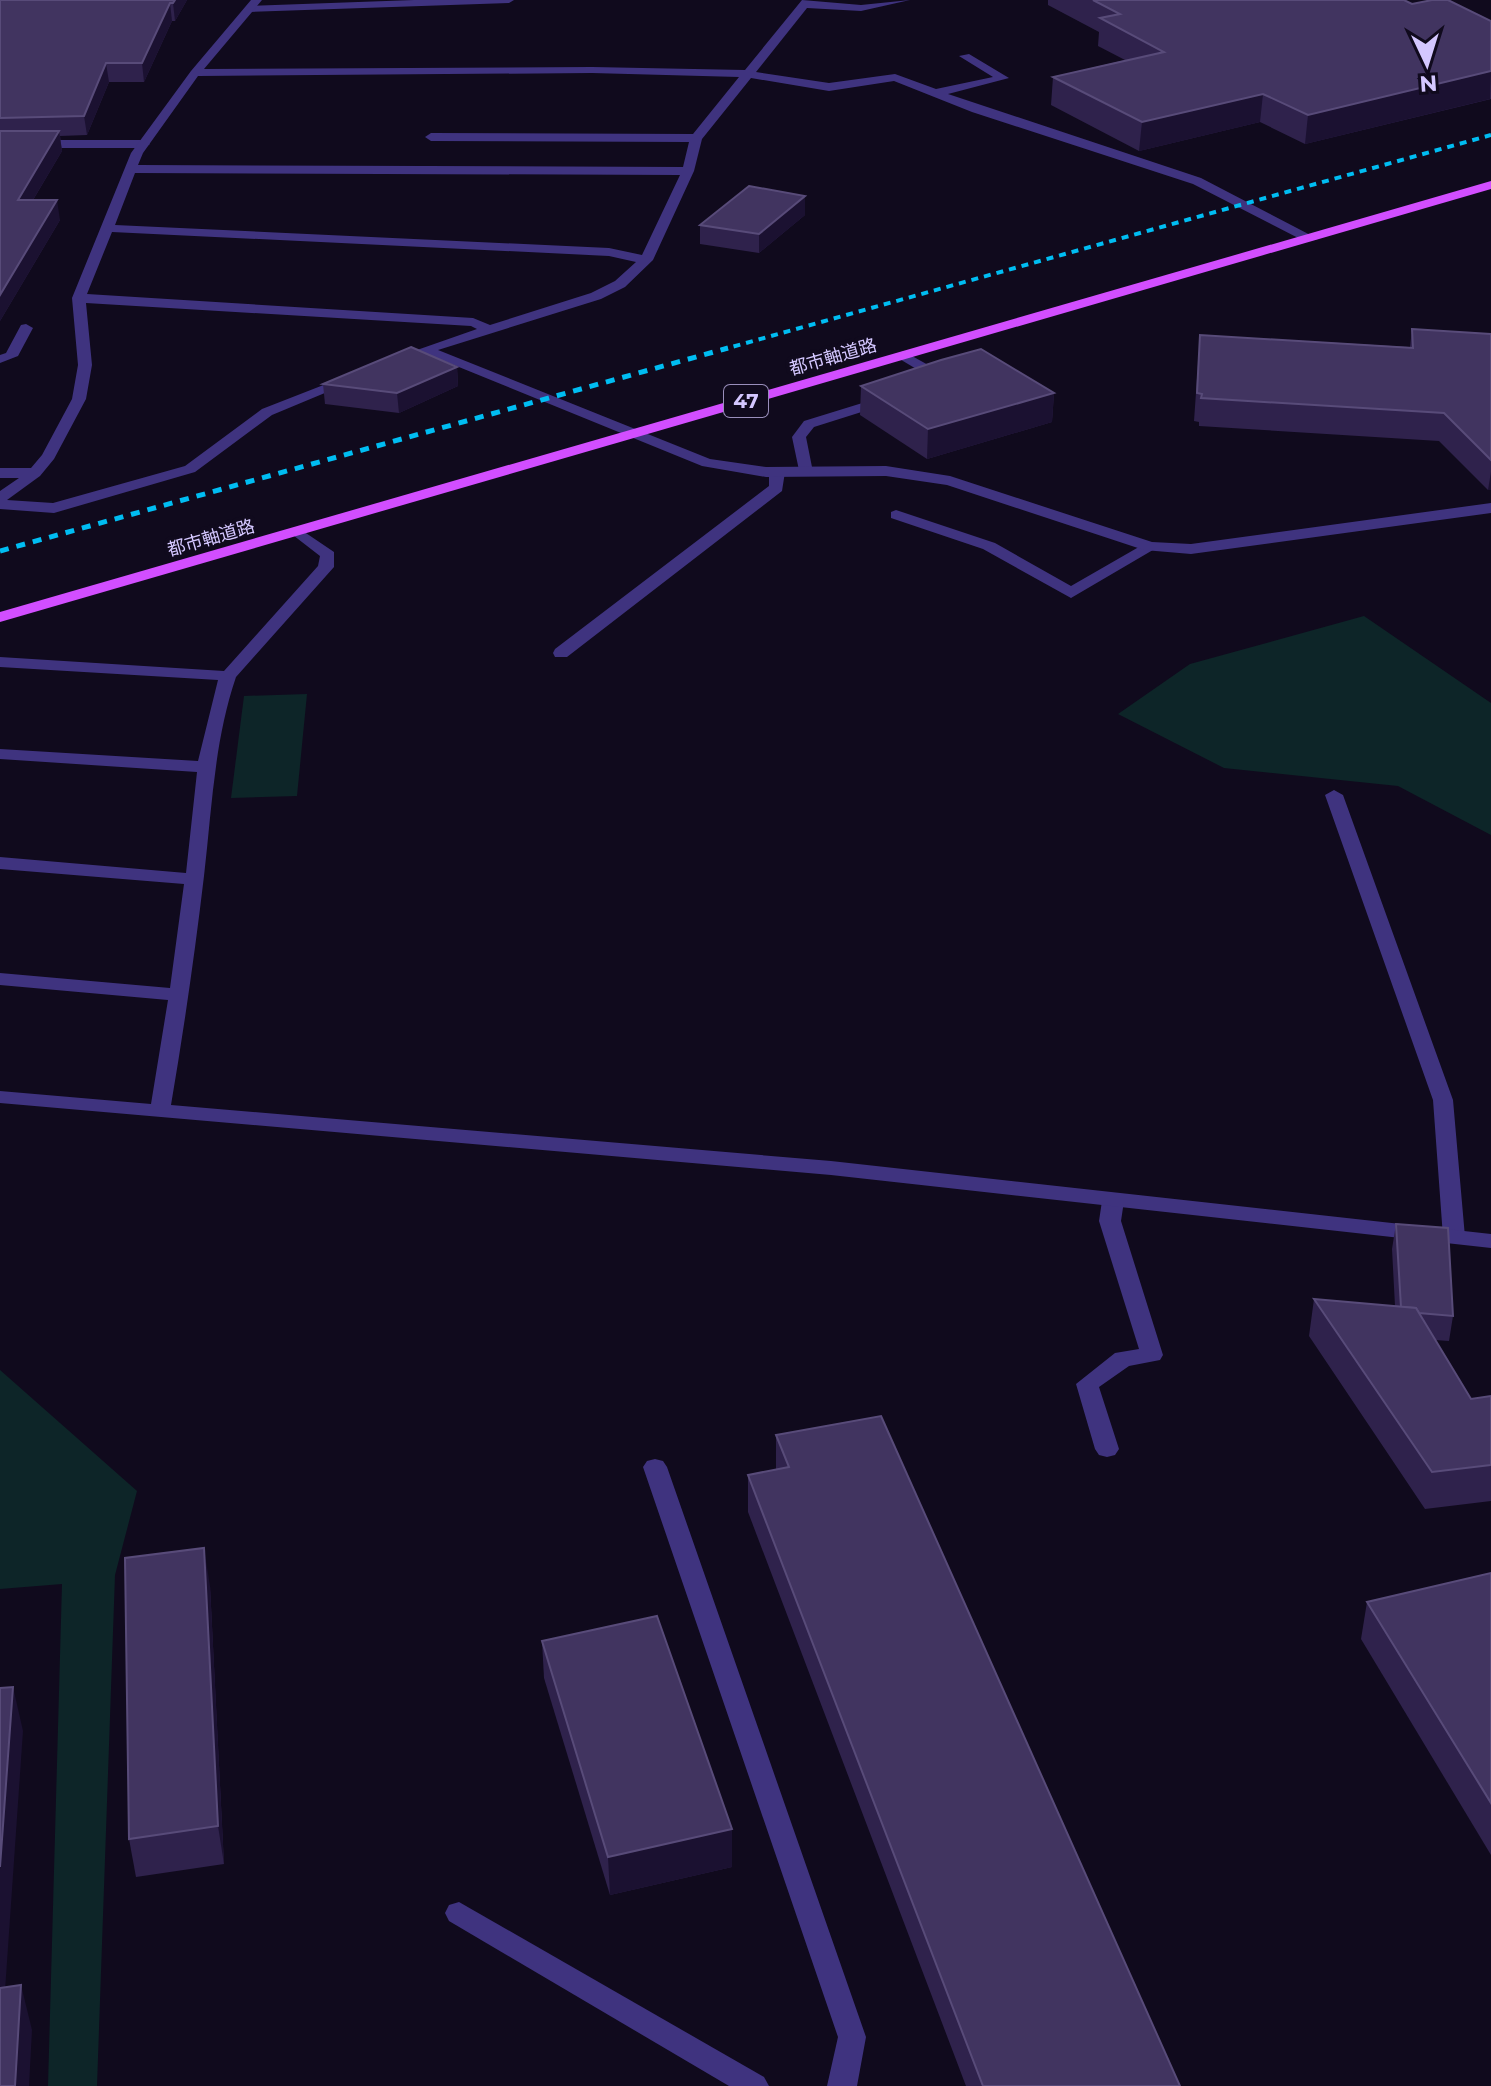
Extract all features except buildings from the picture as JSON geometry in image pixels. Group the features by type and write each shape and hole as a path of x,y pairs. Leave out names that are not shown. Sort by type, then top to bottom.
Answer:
{"main road":[{"name":"都市軸道路","path":"0,617 1491,185"}],"street":[{"path":"0,498 35,473 49,456 79,399 85,365 79,298 144,144 195,73 254,5 509,0"},
{"path":"905,0 861,8 807,2 696,138 688,171 646,260 620,284 596,296 418,352 707,463 777,472 886,471 950,481 1150,547 1191,549 1491,508"},
{"path":"935,93 1003,78 965,56"},
{"path":"195,73 592,70 748,74 829,87 895,77 1197,181 1311,239"},
{"path":"431,137 696,138"},
{"path":"0,144 144,144"},
{"path":"132,169 688,171"},
{"path":"106,228 609,252 646,260"},
{"path":"79,298 473,322 491,330"},
{"path":"0,359 11,356 26,328"},
{"path":"903,355 947,381 933,385"},
{"path":"0,504 54,508 190,469 267,412 368,372"},
{"path":"805,472 799,437 809,424 905,394"},
{"path":"561,653 777,488 777,472"},
{"path":"0,473 35,473"},
{"path":"896,515 989,546 1071,593 1150,547"},
{"path":"160,1110 195,879 207,767 221,693 228,676 326,567 328,555 297,532"},
{"path":"0,662 228,676"},
{"path":"0,754 207,767"},
{"path":"1334,795 1443,1100 1454,1237"},
{"path":"0,863 195,879"},
{"path":"0,979 179,995"},
{"path":"0,1097 831,1168 1491,1241"},
{"path":"1107,1449 1087,1384 1123,1359 1152,1355 1110,1221 1113,1201"},
{"path":"655,1467 852,2037 842,2086"},
{"path":"459,1913 754,2086"}],"green space":[{"path":"1364,616 1491,703 1491,835 1398,786 1224,768 1118,714 1190,664"},
{"path":"307,694 297,796 231,798 244,696"},
{"path":"0,1370 137,1491 115,1575 97,2086 48,2086 62,1584 0,1589"}],"railway":[{"path":"721,350 1491,135"},
{"path":"0,551 728,348"}]}
